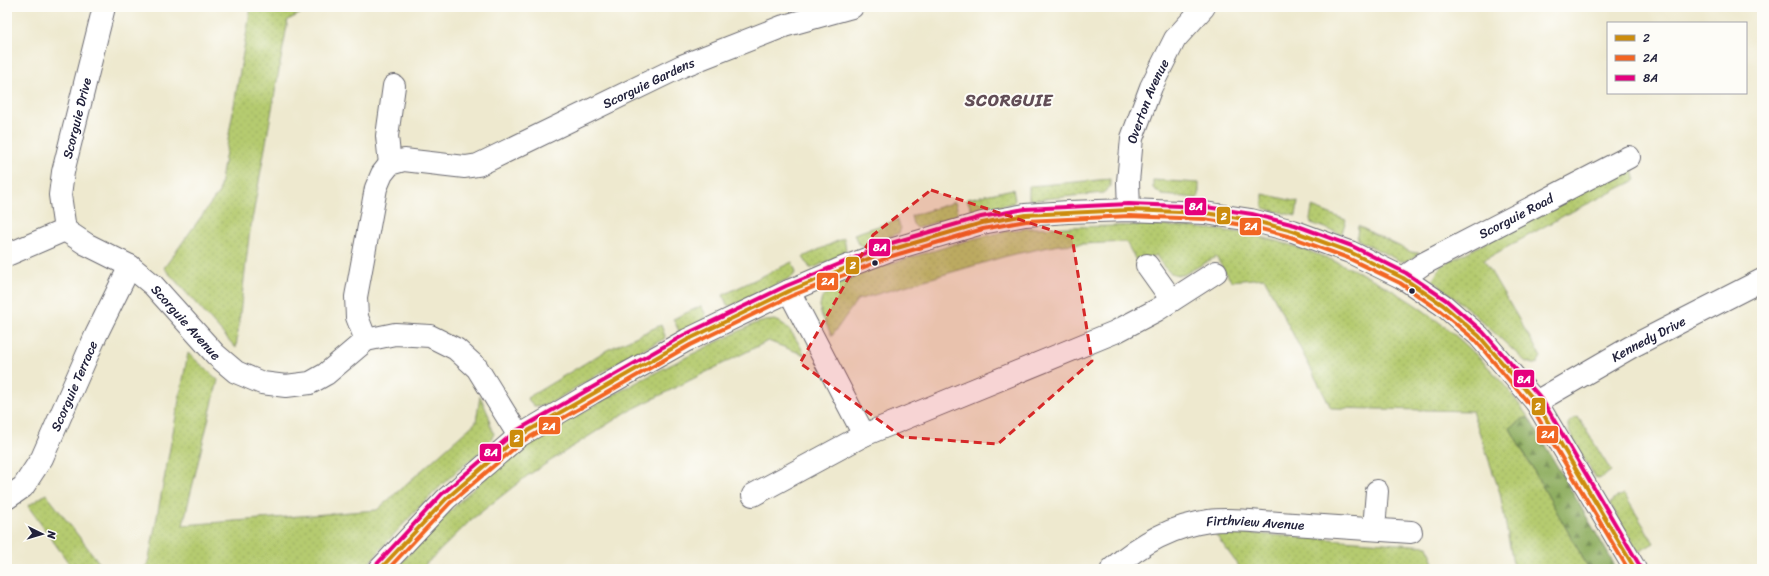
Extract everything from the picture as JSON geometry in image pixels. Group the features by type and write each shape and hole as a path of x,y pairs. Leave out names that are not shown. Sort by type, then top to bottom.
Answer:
{"street":[{"name":"Scorguie Drive","path":"65,230 60,195 63,172 104,7"},
{"name":"Scorguie Gardens","path":"390,164 404,160 464,167 478,165 682,66 784,26 852,7"},
{"name":"Overton Avenue","path":"1129,210 1128,182 1132,138 1151,87 1175,39 1204,7"},
{"path":"366,340 357,317 356,297 376,188 382,174 390,164 387,136 394,86"},
{"name":"Scorguie Road","path":"1404,278 1423,264 1629,156"},
{"path":"380,569 446,498 519,436 687,340 789,291 840,269 890,250 982,223 1025,215 1129,210 1205,213 1251,220 1293,231 1350,252 1404,278 1443,305 1479,336 1536,402 1635,569"},
{"path":"7,255 65,230"},
{"name":"Scorguie Avenue","path":"65,230 86,244 130,266 153,285 216,355 236,372 262,383 286,386 310,383 326,374 366,340 396,334 430,336 456,348 477,368 519,436"},
{"path":"1147,265 1172,300"},
{"name":"Scorguie Terrace","path":"7,498 23,486 42,458 96,335 130,266"},
{"path":"753,495 864,435 1115,332 1156,310 1216,272"},
{"name":"Kennedy Drive","path":"1536,402 1631,347 1762,280"},
{"path":"789,291 864,435"},
{"path":"1374,529 1377,492"},
{"name":"Firthview Avenue","path":"1112,569 1126,557 1151,540 1181,528 1210,521 1243,521 1411,532"}],"highlighted area":[{"path":"931,190 1072,237 1092,361 998,444 902,437 800,363 873,235"}],"green space":[{"path":"251,7 313,7 288,20 249,237 236,348 164,268 219,192"},
{"path":"1632,166 1636,180 1565,215 1484,260 1541,357 1536,365 1526,362 1473,313 1433,280 1441,266"},
{"path":"1110,179 1110,187 1103,193 1033,200 1029,199 1029,186"},
{"path":"1153,180 1199,183 1199,196 1197,198 1162,195 1153,188"},
{"path":"1013,189 1015,200 1013,203 975,212 971,209 967,199"},
{"path":"1263,194 1298,202 1296,216 1263,208"},
{"path":"955,202 958,212 955,216 917,228 913,224 911,216"},
{"path":"1312,207 1346,220 1342,233 1341,234 1311,223"},
{"path":"897,220 901,228 899,233 864,246 858,244 854,234"},
{"path":"1151,225 1236,232 1279,242 1322,256 1362,274 1401,296 1438,321 1471,350 1502,382 1529,418 1525,418 1512,432 1589,569 1514,569 1500,493 1472,411 1331,408 1264,278 1231,281 1216,257 1183,275 1178,275 1166,270 1156,255 1138,264 1126,242 1059,245 1010,255 857,300 832,336 821,314 820,305 822,298 833,286 872,269 973,239 1007,231 1030,228"},
{"path":"1358,226 1411,252 1419,253 1410,261 1400,261 1358,240"},
{"path":"844,238 845,253 810,268 803,257"},
{"path":"792,262 796,272 792,277 732,306 727,305 723,295"},
{"path":"701,306 706,318 683,331 679,331 673,319"},
{"path":"775,320 785,325 805,355 768,341 625,413 527,476 471,520 421,569 395,569 437,524 466,496 496,469 526,446 593,406 661,370 754,324"},
{"path":"661,325 665,336 664,339 624,359 547,405 534,406 527,398 607,350"},
{"path":"188,353 218,380 183,525 377,510 476,422 480,396 489,416 490,425 494,434 480,452 450,477 417,510 364,569 142,569 148,564"},
{"path":"1578,417 1611,471 1599,479 1596,478 1584,459 1568,429 1568,424"},
{"path":"1525,418 1529,418 1617,569 1589,569 1512,432 1510,427"},
{"path":"46,494 104,569 73,569 28,506"},
{"path":"1624,494 1654,543 1640,551 1637,550 1610,504 1613,499"},
{"path":"1213,531 1428,546 1436,569 1241,569"}],"transit line":[{"name":"8A","path":"376,565 442,494 516,431 684,335 786,286 888,244 981,217 1025,209 1129,204 1206,207 1252,214 1295,225 1352,246 1406,273 1446,300 1483,332 1541,398 1640,566"},
{"name":"2","path":"380,569 446,499 519,436 687,340 789,291 890,250 982,223 1025,215 1129,210 1205,213 1251,220 1293,231 1350,252 1403,278 1443,305 1479,336 1536,402 1635,569"},
{"name":"2A","path":"388,569 450,503 523,441 690,345 791,296 892,256 983,229 1026,221 1129,216 1204,219 1250,226 1291,237 1348,258 1400,283 1439,310 1475,340 1531,406 1628,569"}],"district":[{"name":"SCORGUIE","path":"1009,100"}]}
